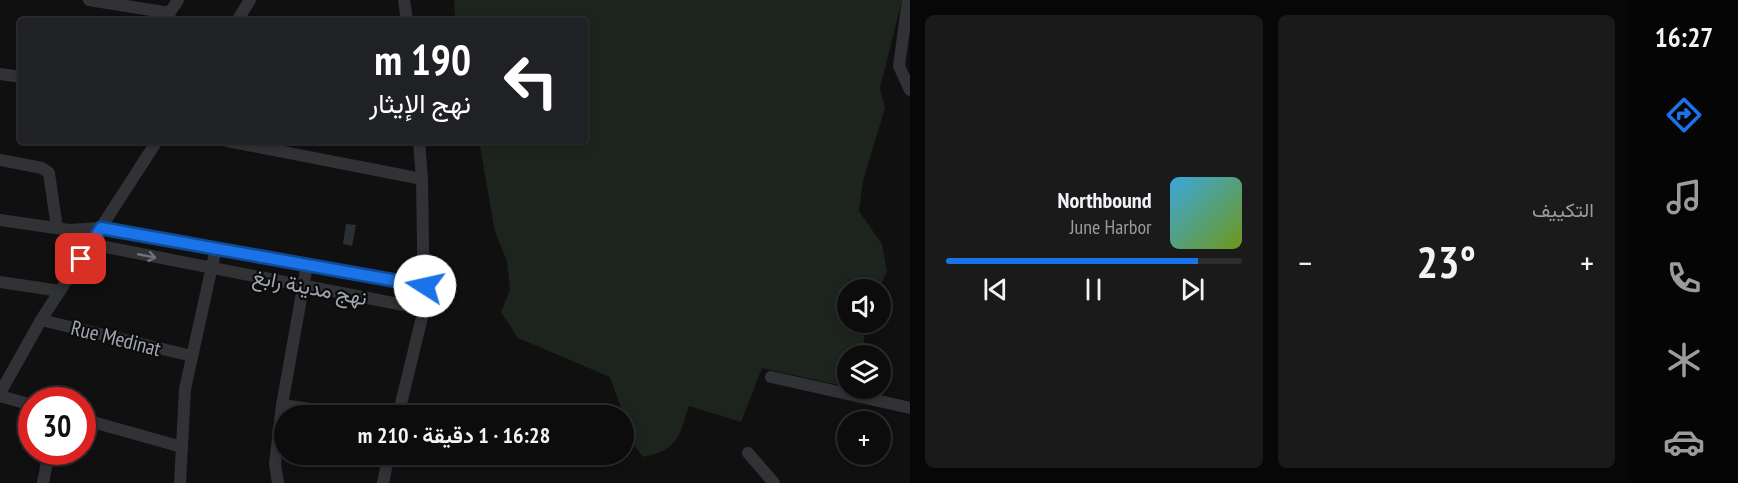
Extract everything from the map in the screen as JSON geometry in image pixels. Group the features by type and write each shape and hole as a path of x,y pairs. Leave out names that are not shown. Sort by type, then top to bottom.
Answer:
{"street":[{"path":"90,0 167,17 178,0"},
{"path":"239,18 250,0"},
{"path":"404,0 407,18"},
{"path":"908,0 899,61 900,72 910,90"},
{"path":"0,74 18,77"},
{"path":"18,400 0,394 41,320 156,144"},
{"path":"242,144 422,179"},
{"path":"401,405 424,309 419,144"},
{"path":"0,160 42,168 49,173 63,229"},
{"path":"0,220 63,229 90,244"},
{"name":"نهج مدينة رابغ","path":"63,229 101,228 425,286"},
{"name":"نهج مدينة رابغ","path":"90,244 424,309"},
{"path":"180,483 185,389 216,248"},
{"path":"282,405 307,265"},
{"path":"0,282 60,291"},
{"name":"Rue Medinat","path":"41,320 192,356"},
{"path":"771,377 910,408"},
{"path":"96,423 182,447"},
{"path":"748,453 774,483"},
{"path":"43,483 46,465"},
{"path":"275,465 278,483"},
{"path":"383,483 387,465"}],"shaded area":[{"path":"454,0 902,0 880,88 885,108 863,181 859,211 882,244 887,271 883,279 837,279 837,333 865,333 863,345 837,345 837,385 762,368 741,422 689,406 683,426 670,446 643,457 634,445 634,405 620,405 610,377 518,338 501,312 510,290 507,261 495,232 480,144 588,144 588,18 455,18"},
{"path":"346,224 356,225 352,246 343,244"}],"route":[{"path":"81,259 101,228 425,286"}]}
